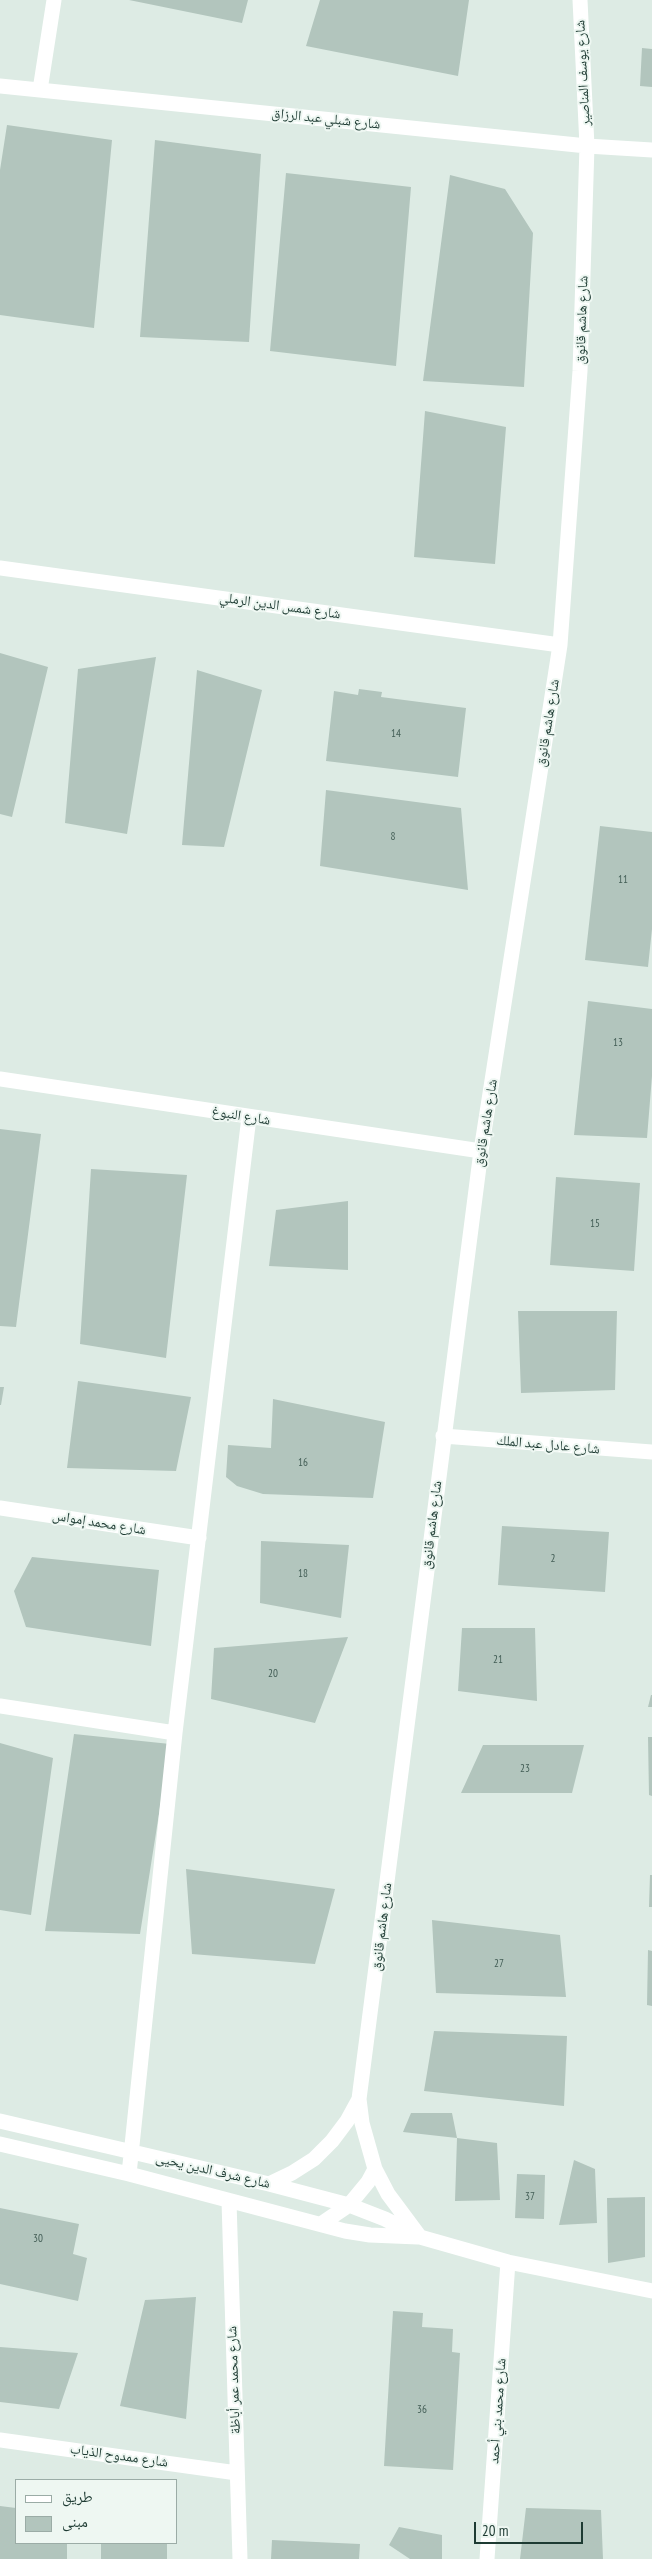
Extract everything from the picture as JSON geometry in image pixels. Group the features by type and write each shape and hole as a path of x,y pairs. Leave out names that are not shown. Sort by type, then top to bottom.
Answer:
{"street":[{"path":"40,90 54,0"},
{"name":"شارع يوسف المناصير","path":"580,0 587,146"},
{"name":"شارع شبلي عبد الرزاق","path":"0,86 587,146 652,150"},
{"name":"شارع هاشم قانوق","path":"420,2238 388,2194 375,2169 364,2131 360,2099 443,1436 481,1152 560,645 580,371 587,146"},
{"name":"شارع شمس الدين الرملي","path":"0,568 560,645"},
{"name":"شارع النبوغ","path":"0,1080 481,1152"},
{"path":"130,2174 175,1733 249,1117"},
{"name":"شارع عادل عبد الملك","path":"443,1436 652,1452"},
{"name":"شارع محمد إمواس","path":"0,1508 199,1538"},
{"path":"0,1706 175,1733"},
{"name":"شارع هاشم قانوق","path":"269,2184 306,2163 332,2142 348,2121 360,2099"},
{"name":"شارع شرف الدين يحيى","path":"0,2121 269,2184 349,2205 385,2219 420,2238"},
{"name":"شارع شرف الدين يحيى","path":"0,2144 130,2174 370,2236 420,2238 508,2262 652,2291"},
{"path":"321,2224 349,2205 368,2182 375,2169"},
{"name":"شارع محمد عمر أباظة","path":"229,2201 240,2559"},
{"name":"شارع محمد بني أحمد","path":"487,2559 508,2262"},
{"name":"شارع ممدوح الذياب","path":"0,2440 237,2472"}],"building":[{"path":"129,0 248,0 242,23"},
{"path":"320,0 469,0 458,76 306,46"},
{"path":"642,48 652,49 652,87 640,86"},
{"path":"7,125 112,140 94,328 0,315 0,170"},
{"path":"155,140 261,154 249,342 140,337"},
{"path":"286,173 411,187 396,366 270,351"},
{"path":"450,175 505,189 533,233 524,387 423,381"},
{"path":"425,411 506,427 495,564 414,557"},
{"path":"0,653 48,667 12,817 0,814"},
{"path":"156,657 127,834 65,823 78,669"},
{"path":"197,670 262,690 224,847 182,845"},
{"path":"359,689 382,692 381,697 466,708 458,777 326,761 334,691 358,695"},
{"path":"326,790 461,808 468,890 320,866"},
{"path":"600,826 652,832 652,929 648,967 585,960"},
{"path":"588,1001 652,1009 652,1076 647,1138 574,1135"},
{"path":"0,1129 41,1134 16,1327 0,1326"},
{"path":"91,1169 187,1175 166,1358 80,1344"},
{"path":"556,1177 640,1183 634,1271 550,1265"},
{"path":"348,1201 348,1270 269,1266 276,1210"},
{"path":"518,1311 617,1311 615,1390 521,1393"},
{"path":"78,1381 191,1397 176,1471 67,1468"},
{"path":"0,1387 4,1387 1,1405 0,1405"},
{"path":"273,1399 385,1422 373,1498 263,1494 237,1486 226,1477 228,1445 271,1448"},
{"path":"502,1526 609,1532 605,1592 498,1585"},
{"path":"261,1541 349,1545 341,1618 260,1603"},
{"path":"32,1557 159,1570 151,1646 26,1627 14,1591"},
{"path":"462,1628 535,1628 537,1701 458,1691"},
{"path":"348,1637 315,1723 211,1699 214,1648"},
{"path":"651,1695 652,1707 648,1707"},
{"path":"74,1734 170,1744 140,1934 45,1931"},
{"path":"648,1737 652,1737 652,1796 649,1795"},
{"path":"0,1743 53,1758 31,1915 0,1910"},
{"path":"483,1745 584,1745 572,1793 461,1793"},
{"path":"186,1869 335,1889 315,1964 192,1954"},
{"path":"650,1875 652,1875 652,1907 649,1907"},
{"path":"432,1920 560,1935 566,1997 436,1993"},
{"path":"648,1950 652,1951 652,2006 647,2005"},
{"path":"434,2031 567,2036 564,2106 424,2091"},
{"path":"411,2113 452,2113 457,2138 403,2132"},
{"path":"457,2138 497,2143 500,2200 455,2201"},
{"path":"574,2160 595,2169 597,2223 559,2225"},
{"path":"517,2174 545,2175 544,2219 515,2218"},
{"path":"645,2197 645,2257 608,2263 607,2198"},
{"path":"0,2208 79,2224 73,2254 87,2258 78,2301 0,2284"},
{"path":"196,2297 186,2419 120,2406 145,2300"},
{"path":"393,2311 423,2313 422,2327 453,2329 452,2352 460,2353 453,2470 384,2466"},
{"path":"0,2347 78,2353 59,2409 0,2402"},
{"path":"0,2506 15,2508 15,2544 67,2544 67,2559 0,2559"},
{"path":"526,2508 601,2510 603,2559 520,2559"},
{"path":"399,2527 442,2535 442,2559 410,2559 389,2545"},
{"path":"272,2540 360,2544 359,2559 271,2559"},
{"path":"101,2544 167,2544 167,2559 101,2559"}]}
